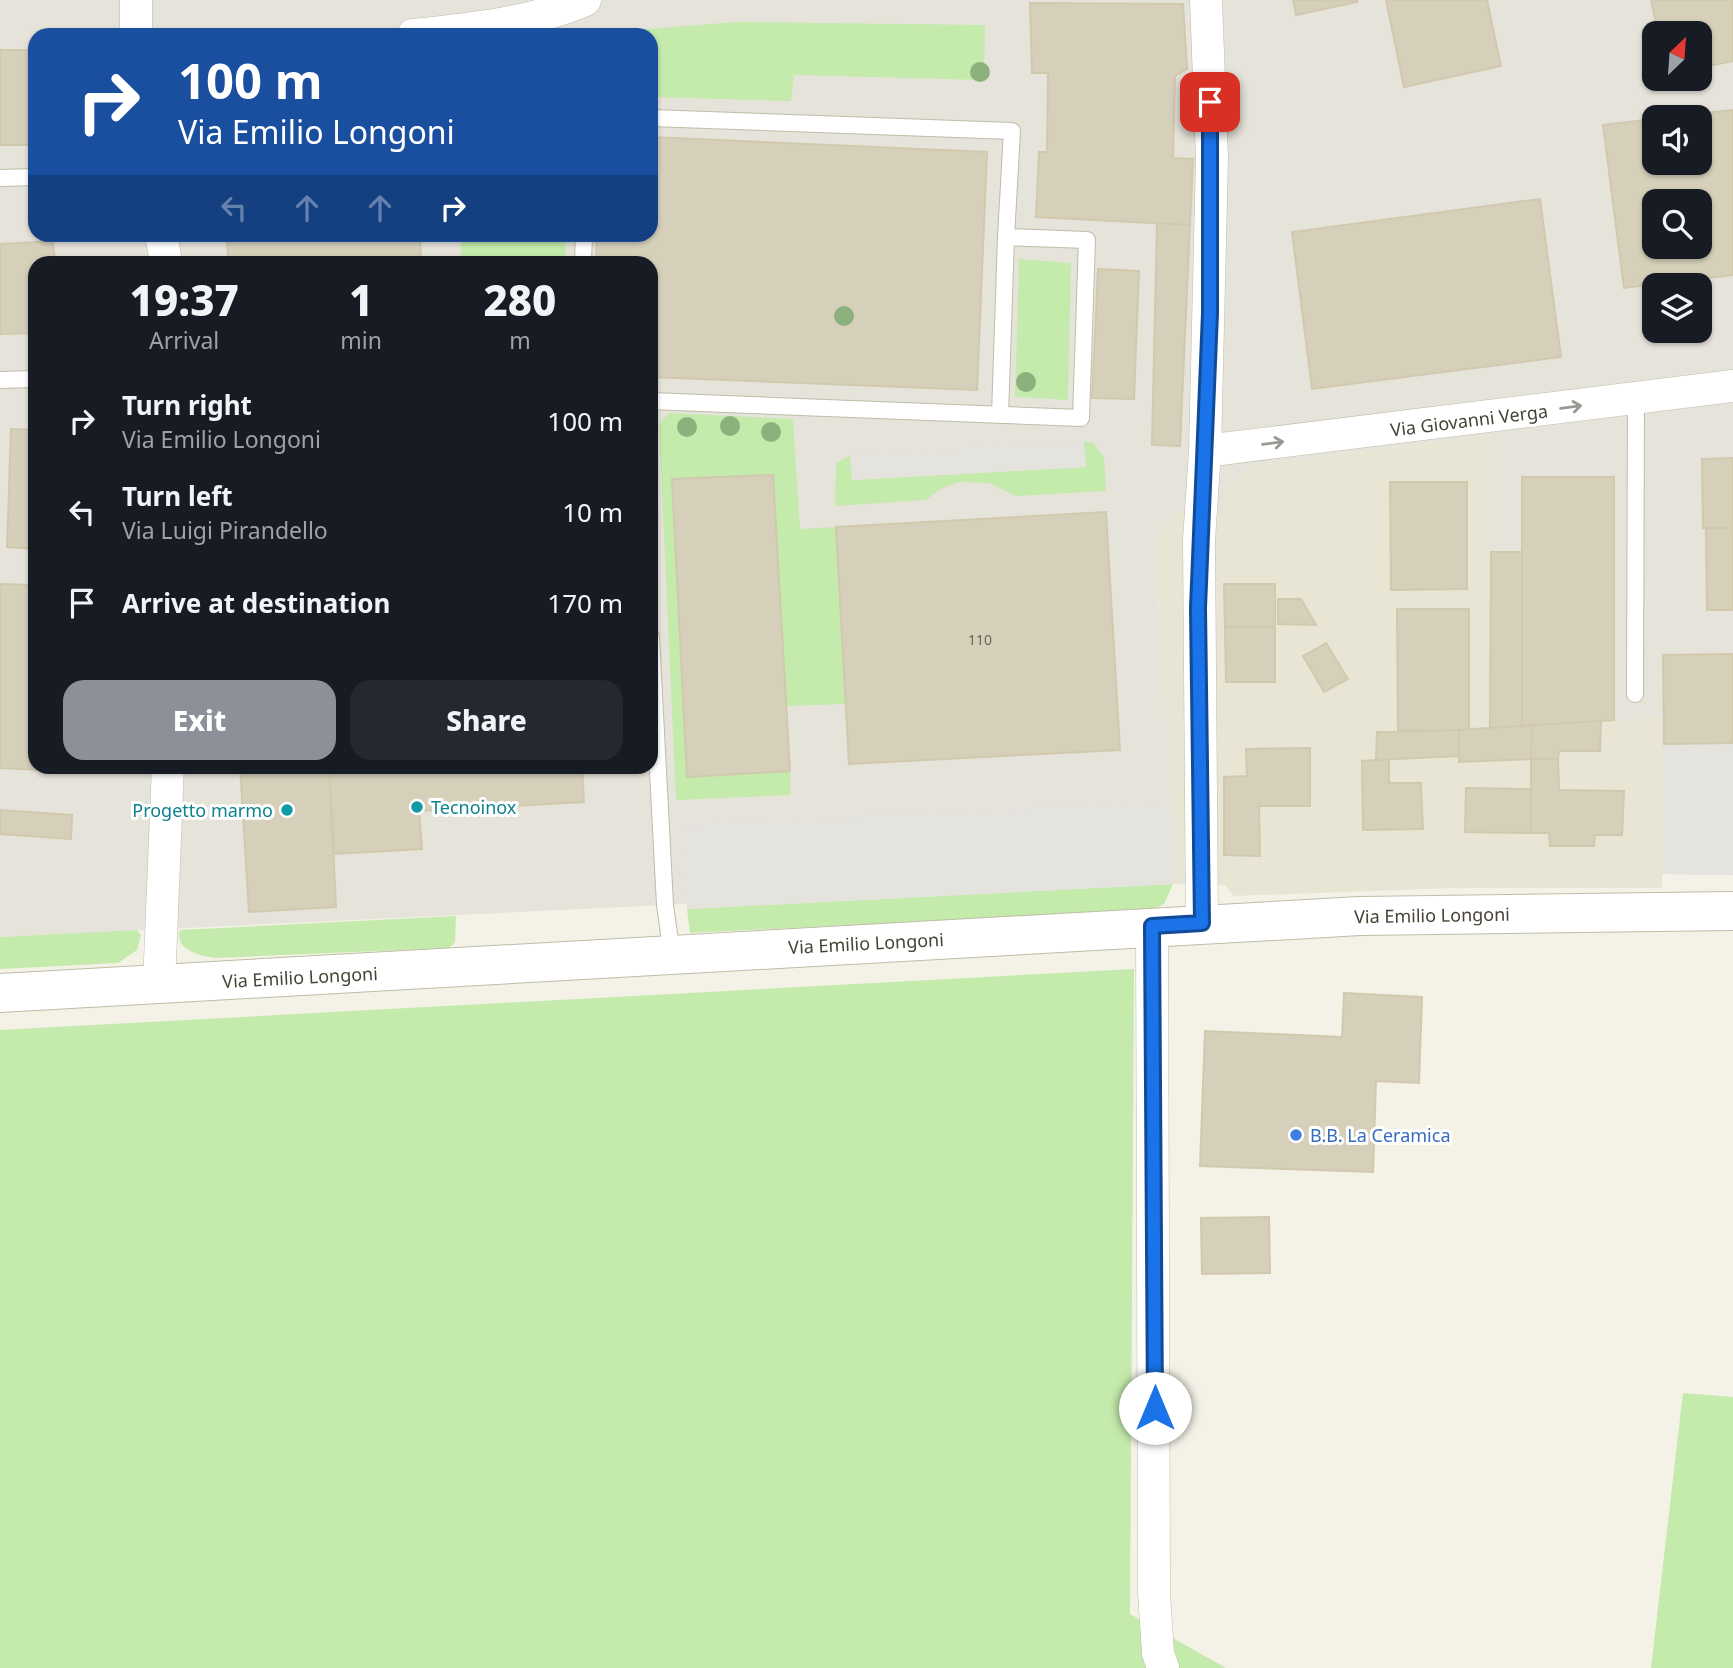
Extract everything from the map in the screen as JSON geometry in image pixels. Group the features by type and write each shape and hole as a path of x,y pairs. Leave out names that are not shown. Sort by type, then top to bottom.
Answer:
{"street":[{"path":"136,0 136,28"},
{"path":"473,28 561,10 586,0"},
{"path":"1202,923 1199,540 1205,451 1212,158 1206,0"},
{"name":"Via Giovanni Verga","path":"1205,451 1733,386"},
{"path":"159,985 168,774"},
{"name":"Via Emilio Longoni","path":"0,993 1202,923 1497,912 1733,911"},
{"path":"1152,926 1154,1593 1158,1653 1163,1668"}],"lane":[{"path":"658,118 1012,131 1000,415"},
{"path":"0,178 28,177"},
{"path":"658,401 1081,418 1087,240 1006,237"},
{"path":"0,380 28,379"},
{"path":"1635,694 1636,400"},
{"path":"658,771 665,905 672,955"}],"shaded area":[{"path":"0,0 1733,0 1733,875 1662,874 1663,717 1490,728 1490,435 1250,466 1227,489 1226,512 1176,512 1159,531 1155,555 1172,801 1173,884 687,909 686,904 0,937"},
{"path":"1491,435 1490,728 1664,717 1662,888 1454,888 1234,896 1225,885 1173,884 1172,801 1155,554 1158,531 1176,512 1226,512 1227,489 1250,466"},
{"path":"1084,441 1086,467 852,480 850,455"},
{"path":"1733,743 1733,875 1662,874 1664,744"},
{"path":"1172,801 1173,884 687,909 683,825"}],"green space":[{"path":"737,22 985,25 984,80 794,75 791,101 658,97 658,28"},
{"path":"461,242 566,242 565,256 461,256"},
{"path":"1019,259 1071,263 1068,400 1015,397"},
{"path":"669,413 793,419 800,529 836,527 846,704 786,706 772,475 672,479 687,777 790,771 791,795 676,800 659,424"},
{"path":"1084,441 1093,443 1104,457 1106,491 1016,496 989,483 959,482 942,488 926,500 835,506 836,464 850,455 852,480 1086,467"},
{"path":"1173,884 1164,904 1152,910 690,933 687,909"},
{"path":"456,916 455,942 449,948 216,958 190,951 181,943 179,937 180,930"},
{"path":"137,930 141,935 137,950 118,963 0,969 0,937"},
{"path":"1134,969 1130,1614 1226,1668 0,1668 0,1030"},
{"path":"1683,1393 1733,1397 1733,1668 1651,1668"}],"building":[{"path":"1293,0 1357,0 1357,2 1296,15"},
{"path":"1386,0 1487,0 1501,66 1404,87"},
{"path":"1651,0 1733,0 1733,61 1712,65 1712,21 1655,21"},
{"path":"1030,3 1183,4 1187,69 1175,76 1173,158 1193,159 1190,225 1036,217 1039,152 1047,152 1048,73 1032,73"},
{"path":"0,50 28,50 28,145 0,145"},
{"path":"1733,110 1733,275 1712,278 1712,273 1642,273 1642,286 1624,288 1603,125 1642,120 1642,175 1712,175 1712,112"},
{"path":"658,137 987,152 977,390 658,377 658,256 596,256 597,242 658,242"},
{"path":"1540,199 1561,357 1312,389 1292,232"},
{"path":"1157,223 1190,225 1180,446 1152,445"},
{"path":"53,242 54,256 28,256 28,333 0,334 0,244"},
{"path":"227,242 420,242 421,256 228,256"},
{"path":"1098,269 1139,271 1134,399 1092,398"},
{"path":"11,429 28,430 28,548 7,547"},
{"path":"1733,458 1733,528 1703,528 1702,459"},
{"path":"773,475 790,771 687,777 672,479"},
{"path":"1522,477 1614,477 1614,720 1522,726"},
{"path":"1390,482 1467,482 1467,589 1391,590"},
{"path":"1106,512 1120,750 849,764 836,527"},
{"path":"1706,528 1733,528 1733,610 1707,610"},
{"path":"1491,552 1522,552 1522,726 1490,728"},
{"path":"0,584 28,585 28,769 0,768"},
{"path":"1224,584 1275,584 1275,627 1225,627"},
{"path":"1278,599 1301,599 1316,625 1278,624"},
{"path":"1397,609 1469,609 1469,730 1398,731"},
{"path":"1225,627 1275,627 1275,682 1226,682"},
{"path":"1326,643 1348,679 1324,692 1303,656"},
{"path":"1733,654 1733,743 1664,744 1663,655"},
{"path":"1601,721 1600,751 1559,751 1558,759 1531,759 1532,725"},
{"path":"1532,725 1531,759 1459,762 1459,730"},
{"path":"1459,730 1459,756 1376,760 1377,732"},
{"path":"1310,748 1310,806 1259,806 1260,856 1224,855 1224,777 1247,776 1246,749"},
{"path":"1531,759 1558,759 1559,790 1624,791 1622,835 1595,835 1594,846 1550,846 1549,833 1531,833"},
{"path":"1389,760 1389,783 1421,783 1423,829 1363,830 1362,761"},
{"name":"Progetto marmo","path":"240,774 329,774 336,907 249,912"},
{"name":"Tecnoinox","path":"329,774 582,774 584,802 419,811 422,849 334,854"},
{"path":"1466,788 1531,789 1531,833 1465,832"},
{"path":"0,810 72,815 71,839 0,834"},
{"path":"1344,993 1422,997 1419,1083 1376,1081 1373,1172 1200,1166 1205,1031 1342,1037"},
{"path":"1269,1217 1270,1273 1202,1274 1201,1218"}],"place":[{"name":"Tecnoinox","path":"417,807"},
{"name":"Progetto marmo","path":"287,810"},
{"name":"B.B. La Ceramica","path":"1296,1135"}],"route":[{"path":"1155,1408 1152,926 1202,923 1198,608 1210,313 1210,102"}]}
